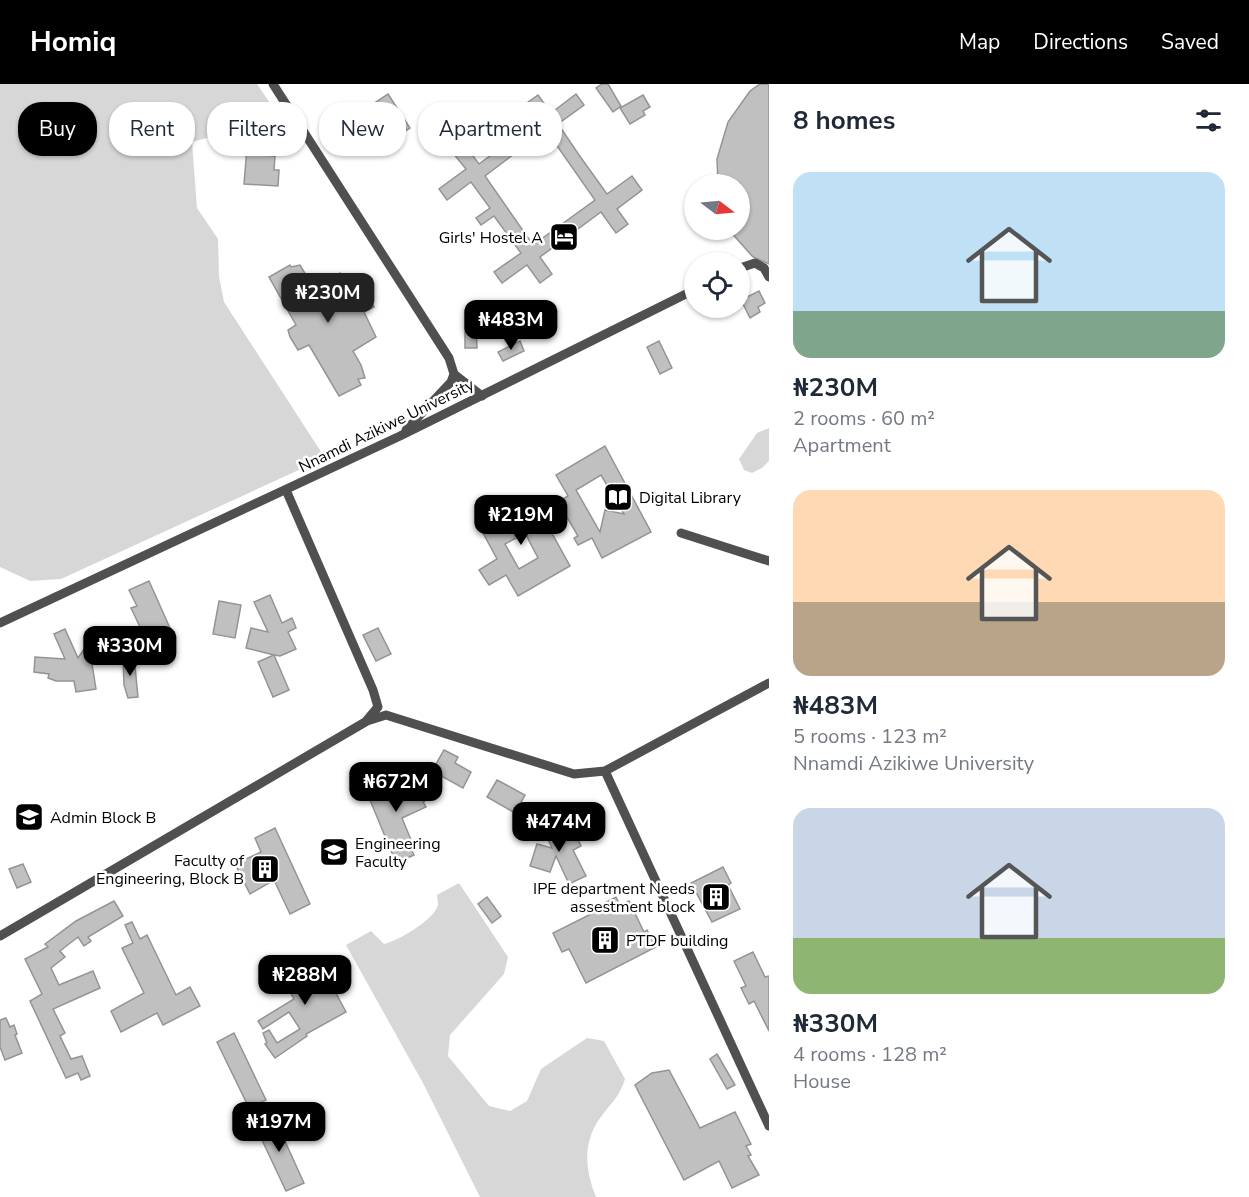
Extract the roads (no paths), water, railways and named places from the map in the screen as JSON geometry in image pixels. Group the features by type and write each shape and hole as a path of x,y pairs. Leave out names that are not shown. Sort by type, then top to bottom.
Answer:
{"street":[{"path":"273,84 449,358 454,374 452,382 400,436"},
{"path":"750,265 756,263 764,268 769,277"},
{"name":"Nnamdi Azikiwe University","path":"378,707 373,690 286,490 482,396 684,295"},
{"path":"454,374 482,396"},
{"path":"0,623 286,490"},
{"path":"681,533 769,561"},
{"path":"367,721 378,707 386,715 574,774 605,771 769,683"},
{"path":"0,936 367,721 386,715"},
{"path":"605,771 769,1126"}],"place":[{"name":"Girls' Hostel A","path":"564,237"},
{"name":"Digital Library","path":"618,497"},
{"name":"Admin Block B","path":"29,817"},
{"name":"Engineering Faculty","path":"334,852"},
{"name":"Faculty of Engineering, Block B","path":"265,869"},
{"name":"IPE department Needs assestment block","path":"716,897"},
{"name":"PTDF building","path":"605,940"}]}
